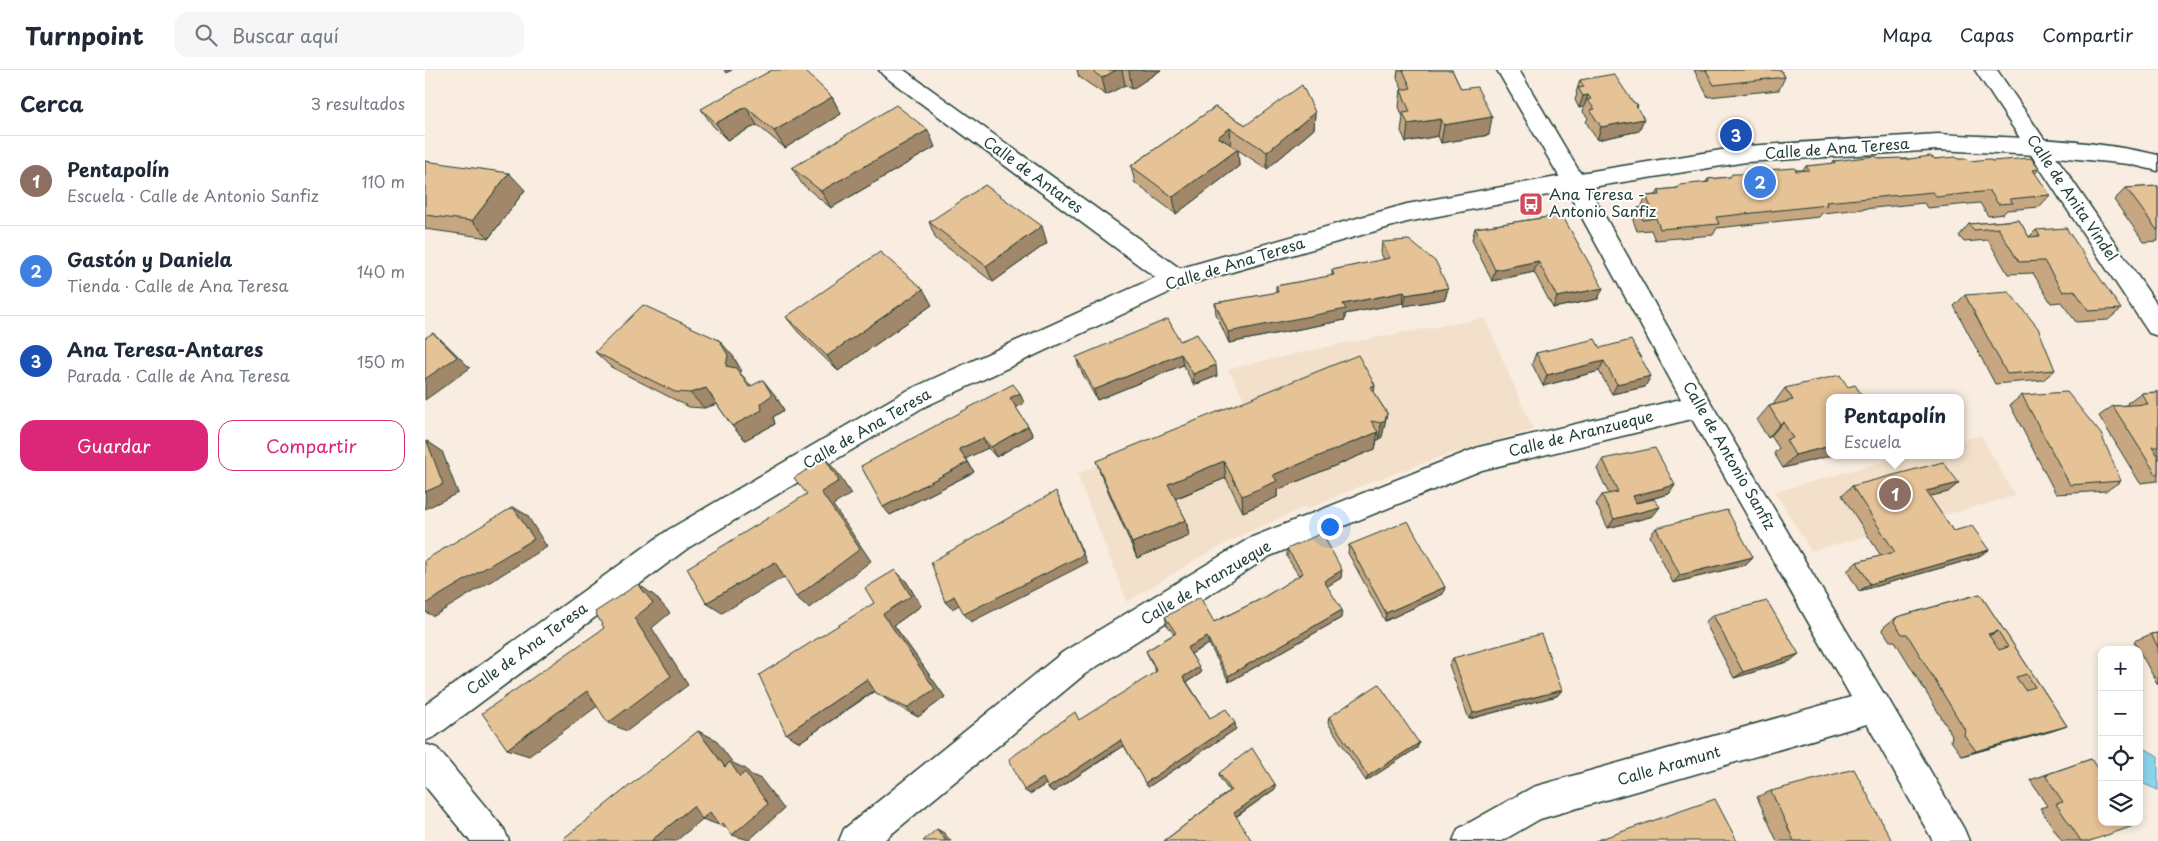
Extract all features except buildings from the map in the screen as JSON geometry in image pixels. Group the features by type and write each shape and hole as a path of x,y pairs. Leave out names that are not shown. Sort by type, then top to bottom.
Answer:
{"street":[{"name":"Calle de Antares","path":"890,70 1176,280"},
{"name":"Calle de Antonio Sanfiz","path":"1509,70 1699,406 1952,841"},
{"name":"Calle de Anita Vindel","path":"1986,70 2158,326"},
{"name":"Calle de Ana Teresa","path":"425,725 678,539 913,400 1176,280 1407,213 1574,182 1746,154 1937,142 2037,147 2129,156 2158,163"},
{"name":"Calle de Aranzueque","path":"856,841 1074,663 1260,548 1479,459 1699,406"},
{"name":"Calle Aramunt","path":"1470,841 1533,804 1875,706"},
{"path":"425,760 492,841"}],"shaded area":[{"path":"1485,318 1533,430 1437,458 1368,483 1307,509 1305,507 1251,531 1202,556 1127,602 1077,474 1244,399 1228,369 1340,344"},
{"path":"1981,435 2015,496 1811,551 1775,492 1893,459 1964,459 1964,440"}],"water":[{"path":"2143,747 2158,756 2158,790 2143,784"}],"place":[{"name":"Ana Teresa-Antares","path":"1736,135"},
{"name":"Gastón y Daniela","path":"1760,182"},
{"name":"Ana Teresa - Antonio Sanfiz","path":"1531,204"},
{"name":"Pentapolín","path":"1895,494"}]}
